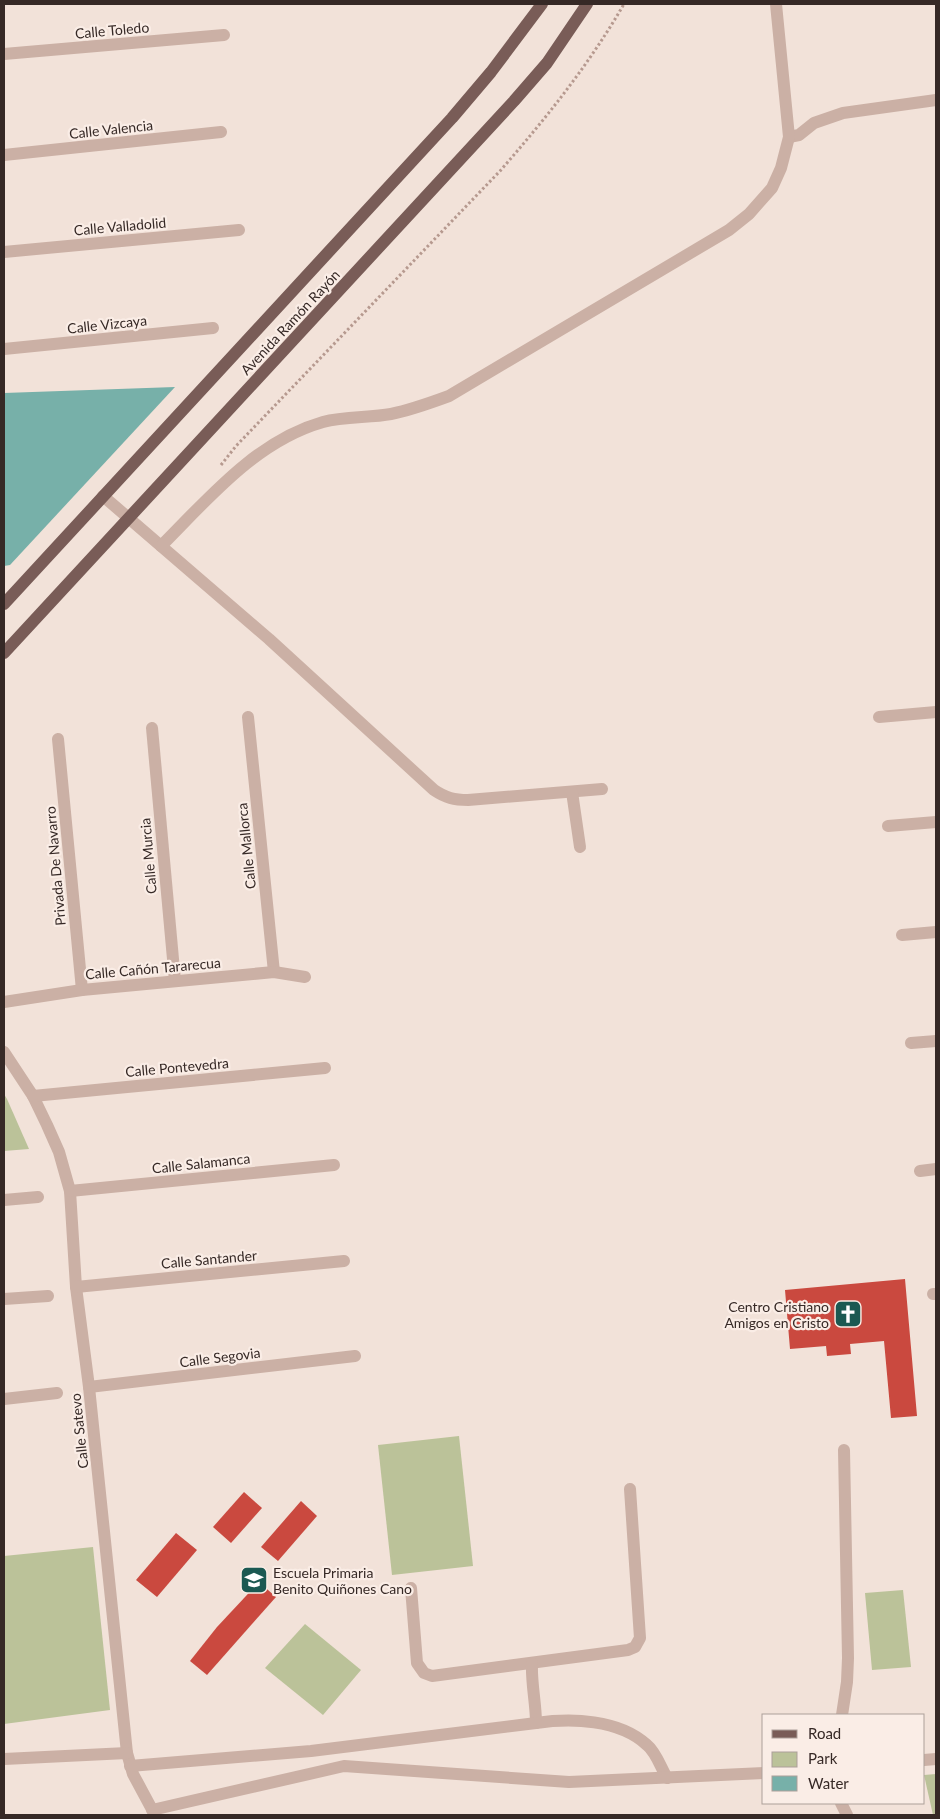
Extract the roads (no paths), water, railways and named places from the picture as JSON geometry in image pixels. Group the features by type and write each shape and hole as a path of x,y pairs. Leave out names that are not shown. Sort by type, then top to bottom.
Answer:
{"main road":[{"name":"Avenida Ramón Rayón","path":"4,604 452,118 491,72 542,4"},
{"name":"Avenida Ramón Rayón","path":"4,653 514,101 547,62 587,4"}],"street":[{"path":"161,546 218,489 274,443 299,429 325,421 391,414 423,406 449,396 729,230 749,214 772,188 781,168 789,137 776,4"},
{"name":"Calle Toledo","path":"4,54 224,36"},
{"path":"789,137 799,135 814,123 843,113 936,100"},
{"name":"Calle Valencia","path":"4,155 221,132"},
{"name":"Calle Valladolid","path":"4,252 239,230"},
{"name":"Calle Vizcaya","path":"4,349 213,328"},
{"path":"103,496 268,639 434,790 444,796 452,800 468,800 602,789"},
{"path":"878,717 936,712"},
{"name":"Calle Mallorca","path":"248,718 274,972"},
{"name":"Calle Murcia","path":"152,728 175,981"},
{"name":"Privada De Navarro","path":"58,739 82,990"},
{"path":"572,792 580,847"},
{"path":"888,826 936,822"},
{"path":"902,935 936,932"},
{"name":"Calle Cañón Tararecua","path":"4,1002 82,990 274,972 305,978"},
{"path":"911,1043 936,1040"},
{"name":"Calle Satevo","path":"4,1052 32,1096 59,1152 70,1191 76,1287 89,1387 127,1753 130,1766 154,1813"},
{"name":"Calle Pontevedra","path":"32,1096 325,1068"},
{"name":"Calle Salamanca","path":"70,1191 334,1165"},
{"path":"920,1171 936,1169"},
{"path":"4,1200 38,1197"},
{"name":"Calle Santander","path":"76,1287 344,1261"},
{"path":"4,1299 48,1296"},
{"name":"Calle Segovia","path":"89,1387 355,1356"},
{"path":"4,1399 57,1393"},
{"path":"842,1714 848,1658 844,1450"},
{"path":"411,1588 417,1663 424,1673 432,1676 628,1650 635,1646 640,1638 630,1489"},
{"path":"532,1663 531,1678 536,1723"},
{"path":"130,1766 311,1751 558,1720 590,1721 627,1731 648,1745 667,1778"},
{"path":"4,1759 127,1753"},
{"path":"154,1813 344,1766 569,1782 762,1773"},
{"path":"842,1804 848,1815"}],"water":[{"path":"175,387 10,565 4,566 4,393"}],"place":[{"name":"Centro Cristiano Amigos en Cristo","path":"848,1314"},
{"name":"Escuela Primaria Benito Quiñones Cano","path":"254,1580"}]}
